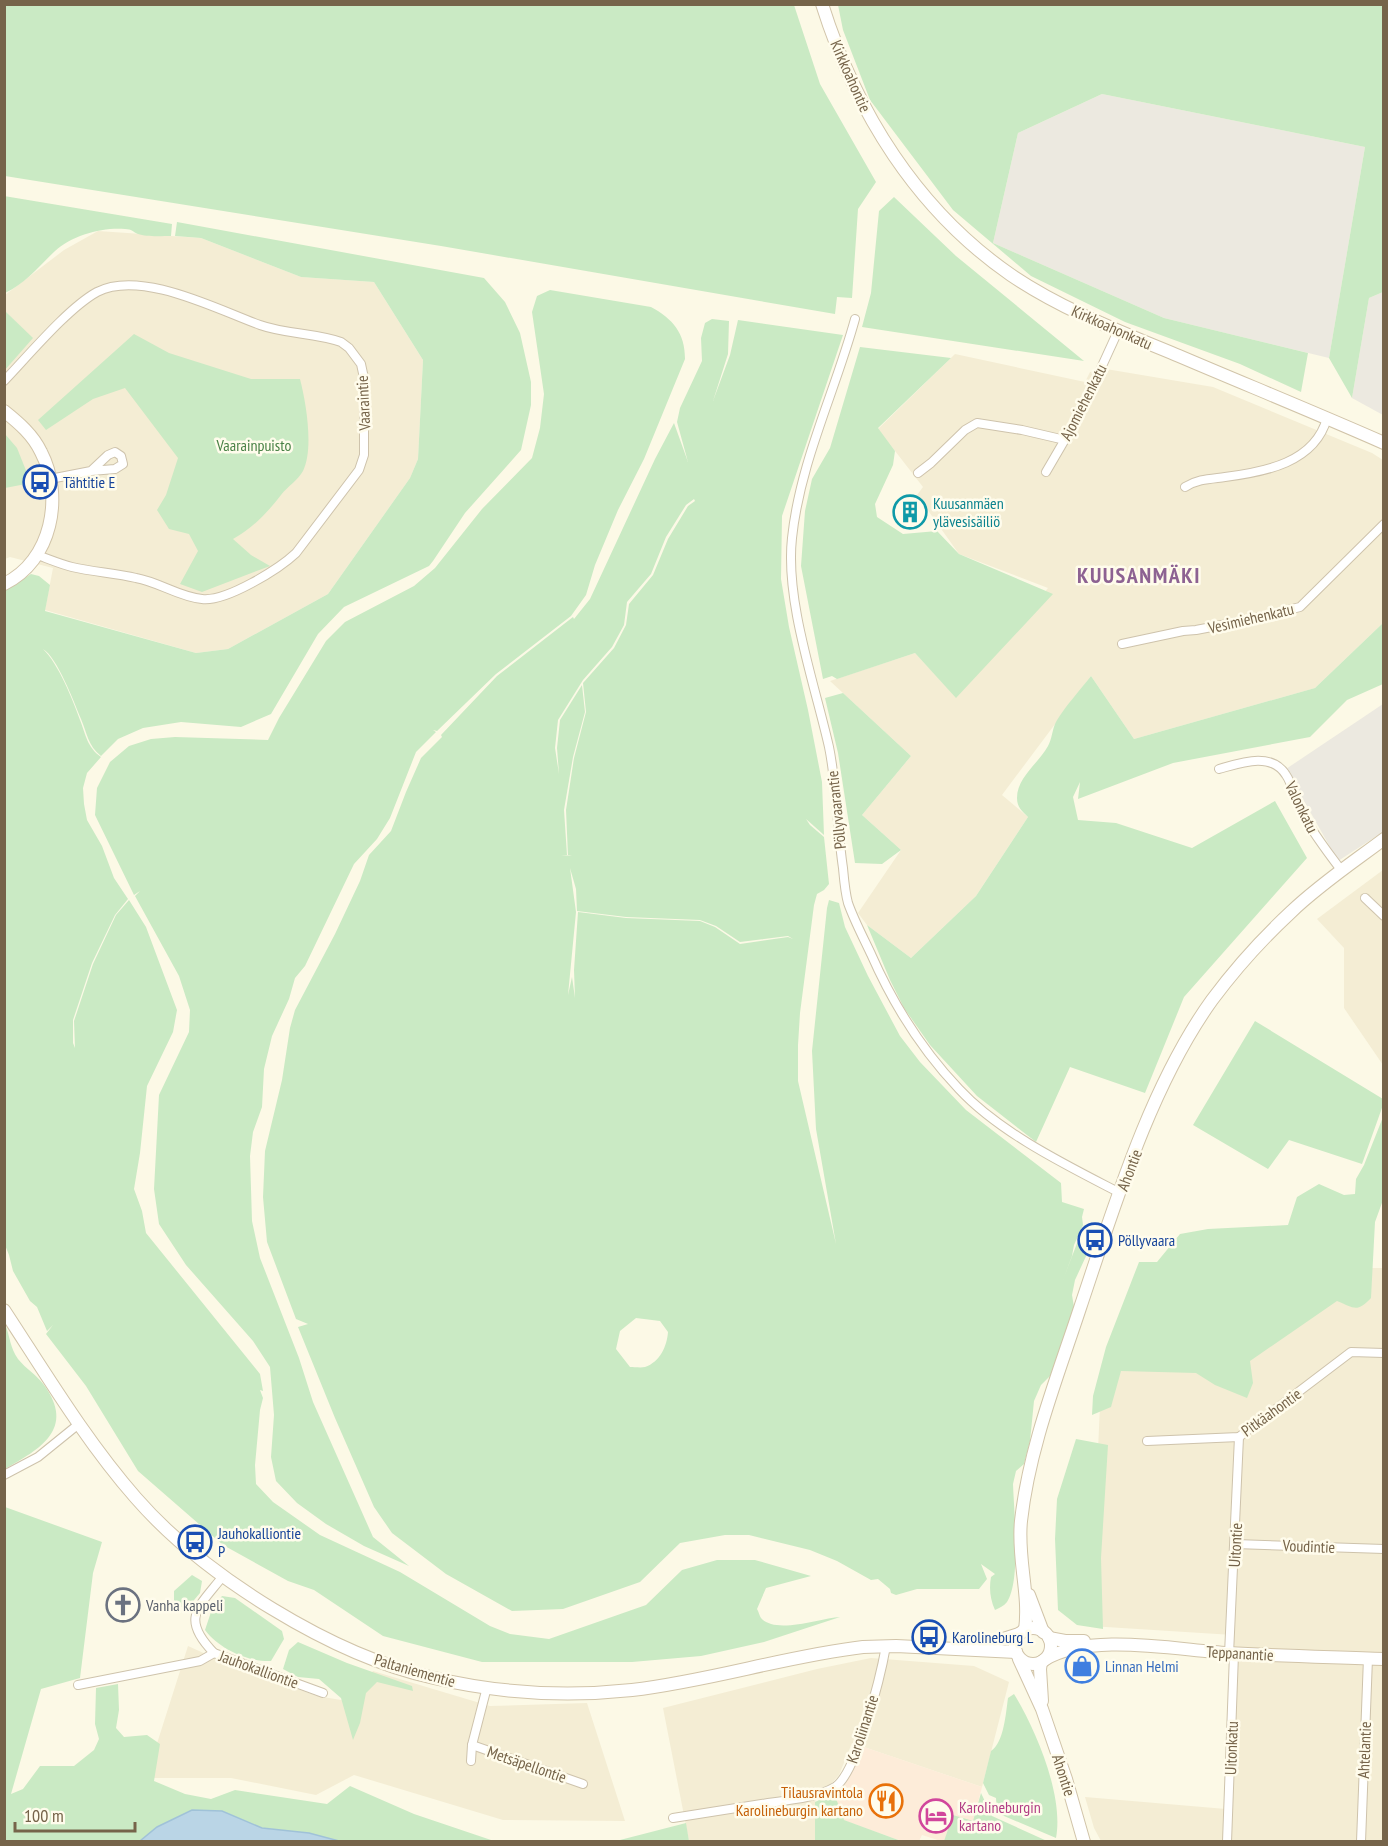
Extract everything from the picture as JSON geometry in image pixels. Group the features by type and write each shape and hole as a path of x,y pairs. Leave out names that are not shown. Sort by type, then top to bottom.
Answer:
{"street":[{"name":"Kirkkoahontie","path":"822,4 846,69 865,111 886,145"},
{"name":"Kirkkoahonkatu","path":"886,145 910,181 933,206 1010,274 1073,310 1118,331 1383,443"},
{"name":"Vaaraintie","path":"4,381 56,327 97,292 112,287 132,286 165,291 199,300 262,326 340,342 349,348 361,364 364,378 364,455 359,470 296,553 285,564 268,574 216,599 204,599 190,597 138,578 69,566 37,555"},
{"name":"Pöllyvaarantie","path":"855,319 796,503 792,542 797,609 829,749 848,902 884,984 901,1016 928,1053 960,1090 999,1123 1028,1143 1120,1192"},
{"name":"Ajomiehenkatu","path":"1046,472 1081,412 1118,331"},
{"path":"4,411 33,438 42,453 50,479 53,510 50,528 37,555 4,584"},
{"path":"1185,487 1198,480 1255,472 1284,464 1311,445 1324,428 1327,418"},
{"path":"918,473 965,430 977,423 1065,440"},
{"path":"50,479 91,471"},
{"name":"Vesimiehenkatu","path":"1122,644 1243,621 1300,607 1383,524"},
{"name":"Valonkatu","path":"1219,769 1248,760 1275,763 1290,782 1300,809 1312,831 1341,870"},
{"name":"Ahontie","path":"1022,1632 1026,1614 1021,1522 1037,1436 1120,1192 1154,1105 1187,1040 1212,1000 1282,920 1341,870 1383,839"},
{"path":"1365,898 1383,916"},
{"name":"Paltaniementie","path":"4,1310 107,1463 137,1500 164,1528 223,1576 283,1615 379,1660 433,1678 487,1687 562,1692 631,1690 840,1650 886,1646 1000,1651 1017,1655"},
{"name":"Pitkäahontie","path":"1147,1441 1239,1437 1351,1352 1383,1353"},
{"path":"4,1475 38,1457 80,1423"},
{"name":"Uitontie","path":"1232,1654 1239,1437"},
{"name":"Voudintie","path":"1235,1544 1383,1549"},
{"name":"Jauhokalliontie","path":"223,1576 195,1615 195,1626 201,1640 214,1653 323,1693"},
{"name":"Ahontie","path":"1023,1579 1046,1635"},
{"path":"1032,1628 1046,1635 1050,1652 1043,1661 1028,1664 1017,1655 1015,1643 1022,1632 1032,1628"},
{"name":"Paltaniementie","path":"970,1650 1022,1632"},
{"name":"Teppanantie","path":"1046,1635 1065,1641 1088,1641 1097,1645"},
{"name":"Teppanantie","path":"1043,1661 1066,1651 1097,1645 1232,1654 1383,1659"},
{"name":"Karoliinantie","path":"673,1818 804,1797 836,1786 849,1770 859,1744 886,1646"},
{"path":"78,1685 200,1660 214,1653"},
{"name":"Uitonkatu","path":"1227,1842 1232,1654"},
{"name":"Ahontie","path":"1017,1655 1042,1709 1066,1779 1084,1842"},
{"name":"Ahtelantie","path":"1361,1842 1368,1658"},
{"name":"Ahontie","path":"1042,1709 1040,1669 1043,1661"},
{"name":"Metsäpellontie","path":"471,1761 472,1745 487,1687"},
{"name":"Metsäpellontie","path":"472,1745 583,1784"}],"shaded area":[{"path":"1102,94 1365,147 1329,358 1164,318 993,243 1018,133"},
{"path":"98,231 201,238 301,277 374,282 423,360 418,459 410,478 328,594 228,649 196,653 45,610 53,568 10,557 5,559 5,370 32,338 5,311 5,295 64,250"},
{"path":"1383,292 1383,415 1352,398 1369,298"},
{"path":"955,354 1085,382 1090,372 1106,369 1213,387 1372,453 1383,460 1383,623 1315,688 1134,739 1091,676 1002,795 1028,817 976,896 911,958 867,925 858,913 901,850 862,815 911,756 830,681 915,653 956,697 1048,588 959,554 917,495 923,487 878,429"},
{"path":"1383,704 1383,832 1338,861 1286,769"},
{"path":"1383,870 1383,1065 1344,1008 1344,948 1317,919"},
{"path":"1350,1268 1383,1268 1383,1841 1101,1841 1094,1828 1085,1797 1226,1809 1233,1635 1090,1626 1102,1362 1214,1368"},
{"path":"188,1646 230,1665 317,1696 347,1701 373,1671 490,1706 587,1703 625,1821 503,1820 354,1775 316,1795 231,1778 146,1778"},
{"path":"871,1658 974,1666 1009,1682 982,1787 852,1743 839,1775 815,1802 815,1841 689,1841 663,1708 817,1669"},
{"path":"861,1746 982,1787 973,1822 953,1815 944,1842 922,1835 919,1841 901,1841 843,1820 834,1793 849,1778"}],"green space":[{"path":"4,5 794,5 820,84 876,182 858,209 852,298 837,297 835,314 441,246 5,176"},
{"path":"838,5 1383,5 1383,292 1369,298 1352,398 1329,358 1365,147 1102,94 1018,133 993,243 1164,318 1308,353 1301,392 1240,364 1125,322 1031,276 953,210 870,100 843,30"},
{"path":"4,196 172,224 171,236 145,236 125,229 107,229 79,236 62,245 25,280 5,293"},
{"path":"894,197 956,256 1084,361 862,327 871,293 879,211"},
{"path":"177,222 484,278 505,302 520,333 531,382 531,405 521,450 465,513 429,566 344,607 318,634 271,714 241,727 181,722 143,728 118,739 101,756 91,744 59,670 49,656 64,682 90,745 101,757 87,773 83,788 87,820 102,846 114,878 128,899 115,915 92,963 73,1020 73,1043 75,1048 74,1021 93,964 116,915 129,900 146,927 177,1010 173,1032 147,1086 134,1189 142,1211 146,1233 260,1374 263,1391 260,1390 263,1398 255,1465 256,1484 273,1502 320,1535 400,1572 490,1626 510,1634 549,1639 646,1605 682,1570 717,1560 755,1560 811,1576 766,1588 757,1609 761,1618 768,1623 799,1624 840,1617 764,1642 701,1656 632,1662 482,1662 383,1636 314,1590 288,1581 223,1545 138,1471 86,1386 46,1334 53,1325 47,1331 37,1307 30,1301 13,1271 5,1245 5,591 31,574 39,576 50,585 45,611 196,653 228,649 328,594 410,478 418,459 423,360 374,282 301,277 201,238 175,236"},
{"path":"550,290 651,307 666,317 680,334 685,359 644,459 618,510 595,565 586,595 571,616 496,674 437,731 433,730 436,732 416,752 390,818 377,839 354,864 305,966 295,978 289,999 272,1036 264,1069 262,1107 253,1132 250,1156 252,1221 260,1258 299,1358 313,1402 373,1537 409,1566 364,1546 326,1524 297,1503 276,1481 271,1457 274,1415 270,1367 253,1341 186,1265 159,1224 154,1189 159,1095 189,1032 190,1010 179,976 135,896 140,891 134,895 95,815 97,788 110,762 129,746 151,739 175,737 268,740 326,641 345,622 414,586 435,568 482,509 532,458 540,428 544,394 532,312 537,296"},
{"path":"5,311 33,338 5,370"},
{"path":"712,319 729,321 728,354 713,401 730,355 738,320 843,335 782,516 781,579 822,782 824,835 806,819 824,837 829,884 817,894 814,905 800,1013 798,1081 836,1244 816,1129 812,1051 829,900 839,903 845,927 868,976 900,1036 920,1062 966,1110 1061,1183 1062,1202 1084,1209 1083,1225 1063,1280 1084,1225 1093,1230 1094,1239 1075,1280 1072,1295 1074,1307 1052,1374 1041,1385 1034,1401 1030,1441 1024,1464 1016,1471 1013,1484 1016,1546 1014,1579 1007,1602 995,1610 990,1589 991,1577 995,1574 981,1564 987,1579 979,1589 917,1589 896,1595 891,1593 890,1589 878,1579 871,1580 837,1561 810,1550 749,1535 725,1535 680,1543 640,1582 563,1609 512,1611 446,1574 392,1533 374,1507 298,1327 308,1324 296,1319 267,1242 263,1197 265,1151 282,1080 295,1010 335,934 360,881 369,855 391,831 421,758 497,676 573,617 574,619 590,599 674,423 688,462 677,422 680,408 702,361 701,338 705,323","holes":["694,499 695,501 688,506 668,539 653,575 629,604 626,625 614,648 583,683 586,712 574,758 566,810 568,855 561,856 567,855 564,810 573,757 585,712 582,685 560,720 557,748 559,774 555,748 558,720 583,680 612,647 624,625 627,602 651,574 666,537 686,505","570,868 576,889 577,911 626,917 700,920 716,926 740,942 788,936 793,939 788,937 740,944 715,927 700,921 626,918 578,912 574,970 575,998 572,977 568,995 576,912","636,1318 660,1321 668,1332 664,1348 655,1361 645,1367 630,1367 616,1349 620,1331"]},
{"name":"Vaarainpuisto","path":"134,334 169,353 251,379 300,379 305,400 308,438 308,451 303,471 259,520 233,539 251,555 270,566 202,592 180,584 198,551 189,534 169,529 157,510 166,495 178,458 125,388 93,399 46,430 38,420"},
{"path":"860,347 951,358 878,428 895,451 893,465 875,504 877,517 903,534 937,531 959,554 1053,594 956,698 915,653 837,679 832,676 823,679 801,566 805,511 812,479 830,448"},
{"path":"5,434 17,448 31,483 5,488"},
{"path":"1383,623 1383,684 1347,700 1310,737 1173,763 1078,799 1080,782 1073,797 1078,820 1116,823 1192,848 1275,801 1307,858 1184,997 1145,1093 1070,1067 1036,1142 977,1096 930,1045 904,1008 867,925 911,958 976,896 1028,817 1020,809 1017,801 1018,790 1024,777 1048,746 1058,718 1091,676 1134,739 1315,688"},
{"path":"843,693 911,756 862,815 901,850 882,864 855,863 838,753 825,698"},
{"path":"1255,1021 1383,1099 1383,1105 1362,1164 1289,1140 1268,1169 1193,1125"},
{"path":"1383,1117 1383,1200 1375,1222 1371,1298 1362,1306 1355,1308 1337,1301 1250,1361 1253,1383 1247,1398 1215,1385 1196,1373 1121,1371 1111,1407 1092,1415 1093,1396 1106,1347 1139,1262 1157,1262 1180,1234 1208,1229 1288,1225 1297,1197 1319,1184 1344,1195 1355,1194 1356,1179"},
{"path":"5,1324 15,1355 44,1385 53,1400 56,1414 55,1426 50,1436 30,1454 5,1469"},
{"path":"1076,1439 1108,1445 1101,1558 1103,1629 1077,1625 1058,1610 1055,1539 1057,1499"},
{"path":"5,1507 102,1542 93,1573 80,1678 41,1689 11,1794 23,1789 40,1766 74,1766 94,1750 99,1739 95,1724 96,1688 118,1684 119,1710 116,1728 124,1737 147,1735 160,1744 154,1781 185,1794 211,1799 235,1790 327,1804 350,1786 414,1814 494,1841 339,1841 309,1833 262,1828 222,1811 192,1810 157,1827 140,1841 8,1842 5,1839"},
{"path":"192,1575 202,1581 200,1593 189,1606 181,1607 174,1600 174,1591"},
{"path":"222,1596 235,1598 282,1631 284,1639 271,1661 244,1657 235,1653 218,1643 205,1630 212,1609"},
{"path":"298,1642 347,1663 412,1686 413,1691 377,1682 366,1693 360,1723 353,1740 341,1698 319,1679 298,1677 283,1669 289,1650"},
{"path":"1014,1694 1039,1744 1052,1783 1056,1803 1056,1838 997,1813 996,1798 989,1795 983,1783 991,1751 1002,1734 1008,1698"},
{"path":"834,1793 844,1820 901,1841 815,1841 815,1802"},
{"path":"981,1793 992,1816 1047,1841 944,1841 953,1815 973,1821"},
{"path":"686,1823 689,1841 620,1840"}],"water":[{"path":"192,1810 222,1811 262,1828 309,1833 339,1841 140,1841 157,1827"}],"place":[{"name":"Tähtitie E","path":"40,482"},
{"name":"Kuusanmäen ylävesisäiliö","path":"910,512"},
{"name":"Pöllyvaara","path":"1095,1240"},
{"name":"Jauhokalliontie P","path":"195,1542"},
{"name":"Vanha kappeli","path":"123,1605"},
{"name":"Karolineburg L","path":"929,1637"},
{"name":"Linnan Helmi","path":"1082,1666"},
{"name":"Tilausravintola Karolineburgin kartano","path":"886,1801"},
{"name":"Karolineburgin kartano","path":"936,1816"}],"district":[{"name":"KUUSANMÄKI","path":"1139,575"}]}
